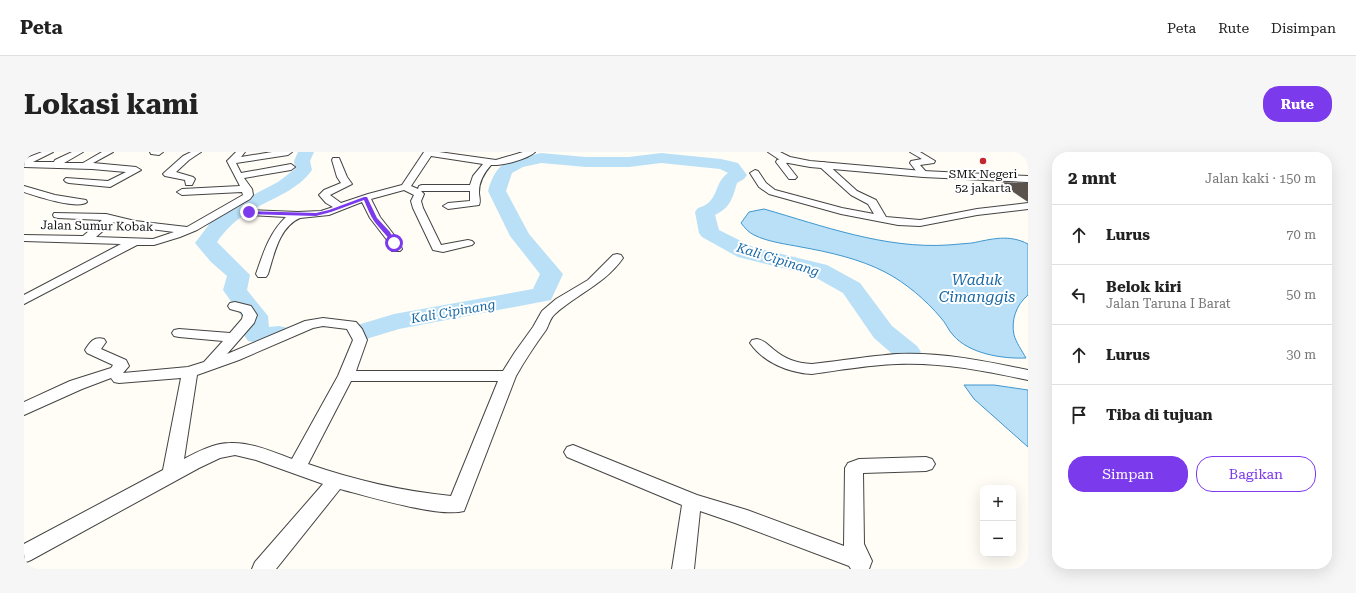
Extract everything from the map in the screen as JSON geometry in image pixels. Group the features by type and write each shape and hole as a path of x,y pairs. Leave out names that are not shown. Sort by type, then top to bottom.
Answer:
{"street":[{"path":"24,163 49,152"},
{"path":"58,162 79,152"},
{"path":"87,163 109,152"},
{"path":"154,152 159,152"},
{"path":"189,183 190,179 168,174 186,158 197,152"},
{"path":"231,161 241,152"},
{"path":"231,161 288,152"},
{"path":"249,212 296,215 323,213 365,198 405,187 429,152 489,162 506,162 531,152"},
{"path":"773,152 787,160 823,165 922,174 1028,179"},
{"path":"914,152 931,161 914,163 922,174"},
{"path":"336,160 342,177 347,184 327,192 324,195 340,207"},
{"path":"787,160 780,162 792,177"},
{"path":"182,192 247,189 240,176 231,165 231,161"},
{"path":"448,206 475,203 473,188 476,177 489,162"},
{"path":"24,163 92,166 136,170 110,184 69,180"},
{"path":"823,165 854,193 872,202 883,220"},
{"path":"240,176 291,167"},
{"path":"755,173 766,189 772,192 841,211 904,223 920,223 977,212 1028,206"},
{"path":"405,187 419,194 416,201 418,208 437,248 443,249 468,243"},
{"path":"24,188 54,198 82,202"},
{"path":"422,188 473,188"},
{"name":"Jalan Sumur Kobak","path":"24,238 85,241 158,241 188,230 245,199 248,195 247,189"},
{"path":"24,193 35,191"},
{"path":"365,198 372,214 382,227 389,233 396,249"},
{"path":"58,215 111,218 135,224 188,230"},
{"path":"262,274 276,238 283,226 296,215"},
{"path":"85,241 111,218"},
{"path":"24,300 135,242"},
{"path":"24,554 204,457 229,449 250,452 336,481 415,500 457,505 508,376 520,355 540,328 547,314 561,302 592,284 617,258"},
{"path":"209,366 249,320 250,315 246,309 235,306"},
{"path":"119,378 190,372 270,343 310,324 323,322 346,324 353,327 360,340 346,376 297,467"},
{"path":"178,334 233,337"},
{"path":"24,409 69,388 116,371 120,368 121,363 92,350 99,342"},
{"path":"757,343 781,362 799,369 812,369 897,359 925,360 1000,369 1028,375"},
{"path":"170,475 190,372"},
{"path":"346,376 508,376"},
{"path":"573,452 692,501 740,516 860,565"},
{"path":"860,565 854,544 854,468 859,466 926,464"},
{"path":"263,569 336,481"},
{"path":"683,569 692,501"}],"water":[{"name":"Waduk Cimanggis","path":"764,209 854,235 878,240 924,245 948,245 1007,238 1028,244 1028,295 1020,303 1015,313 1013,324 1015,338 1026,358 1007,358 987,354 968,347 953,335 943,320 922,298 893,276 875,267 844,256 771,241 752,234 741,223 749,212"},
{"path":"964,385 994,385 1028,390 1028,447 974,399"}],"building":[{"path":"999,182 1028,183 1028,202 1001,184"}],"waterway":[{"name":"Kali Cipinang","path":"279,334 257,335 255,316 235,290 239,275 206,243 218,226 237,211 284,186 304,170 302,161 306,152"},
{"name":"Kali Cipinang","path":"363,332 394,322 542,295 552,274 520,236 497,191 501,176 506,169 517,164 541,158 586,162 629,162 661,158 721,164 732,167 738,175 729,180 722,202 710,211 705,212 709,233 746,252 819,270 852,288 883,332 907,352"}],"place":[{"name":"SMK Negeri 52 jakarta","path":"983,161"}],"route":[{"path":"249,212 296,215 316,214 330,212 365,198 372,214 382,227 389,233 394,243"}]}
